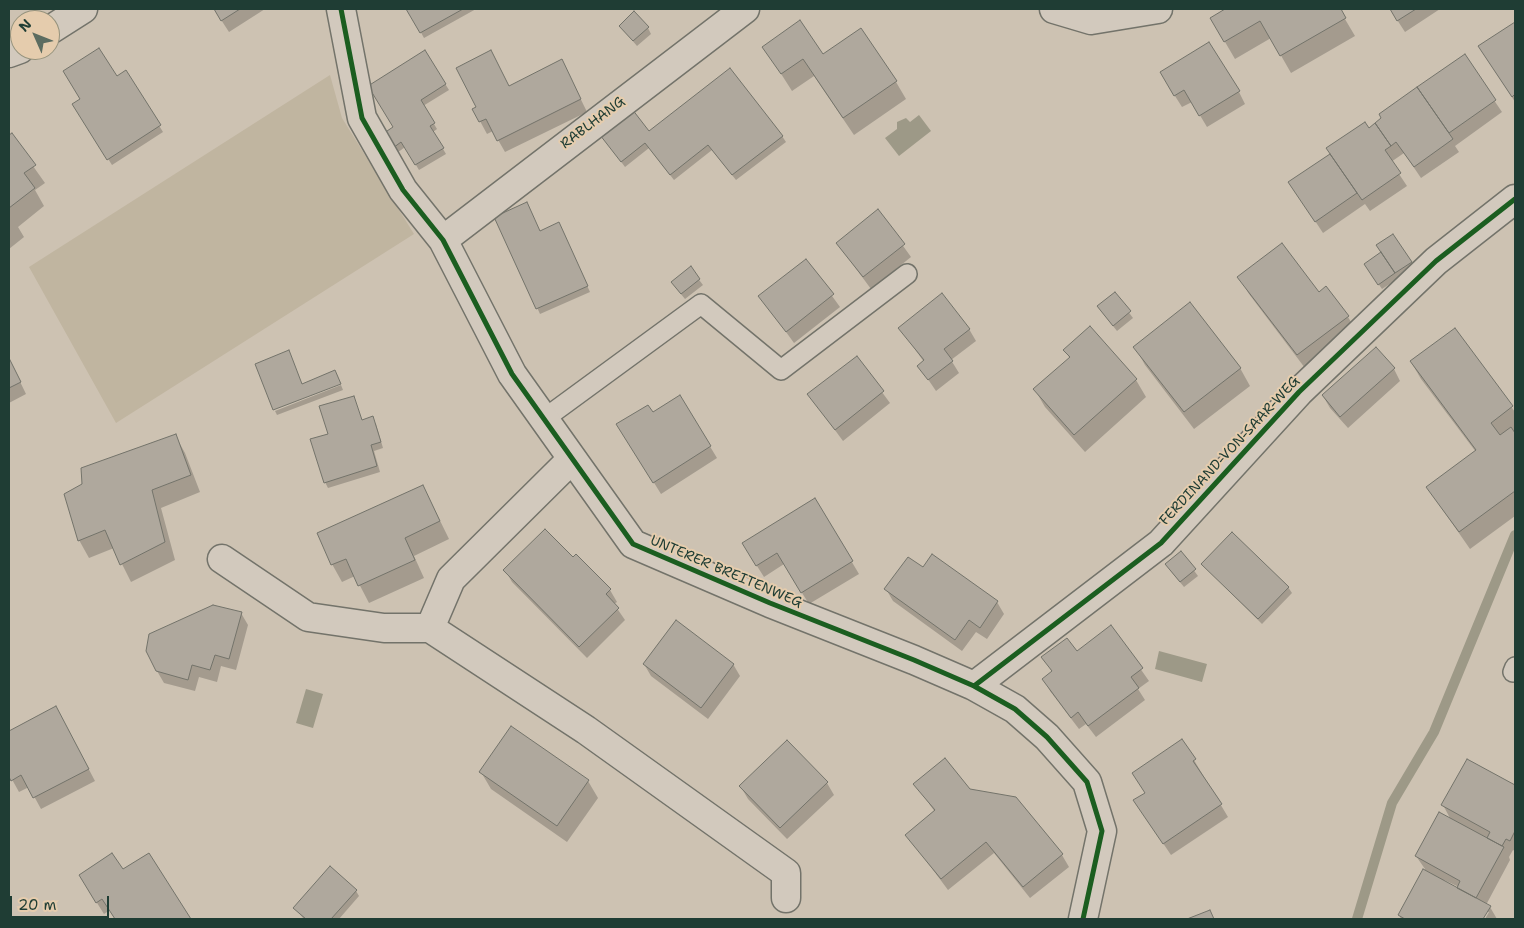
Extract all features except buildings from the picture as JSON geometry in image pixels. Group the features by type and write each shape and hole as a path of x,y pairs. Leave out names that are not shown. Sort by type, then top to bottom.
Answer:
{"street":[{"path":"60,24 83,9"},
{"name":"UNTERER BREITENWEG","path":"341,9 362,118 403,190 442,240 512,374 633,544 770,603 914,660 974,686 1015,709 1047,737 1087,782 1102,831 1083,919"},
{"name":"RABLHANG","path":"442,240 745,9"},
{"path":"1054,9 1091,20 1158,9"},
{"name":"FERDINAND-VON-SAAR-WEG","path":"974,686 1161,543 1299,392 1436,261 1515,199"},
{"path":"430,628 451,579 572,459"},
{"path":"222,559 308,616 384,628 430,628 586,730 786,873 786,898"}],"lane":[{"path":"544,419 701,304 781,370 907,274"}],"shaded area":[{"path":"330,75 342,118 414,234 116,423 29,267"},
{"path":"919,115 931,131 899,156 885,138 897,129 897,122 906,118 910,122"},
{"path":"1159,651 1207,664 1202,682 1155,669"},
{"path":"306,689 323,694 313,728 296,723"}],"waterway":[{"path":"1357,919 1392,803 1434,732 1515,535"}],"cycle path":[{"path":"341,9 362,118 403,190 443,240 512,374 633,544 770,603 914,660 974,686 1015,709 1047,737 1087,782 1102,831 1083,919"},
{"path":"974,686 1161,543 1299,392 1436,261 1515,199"}]}
